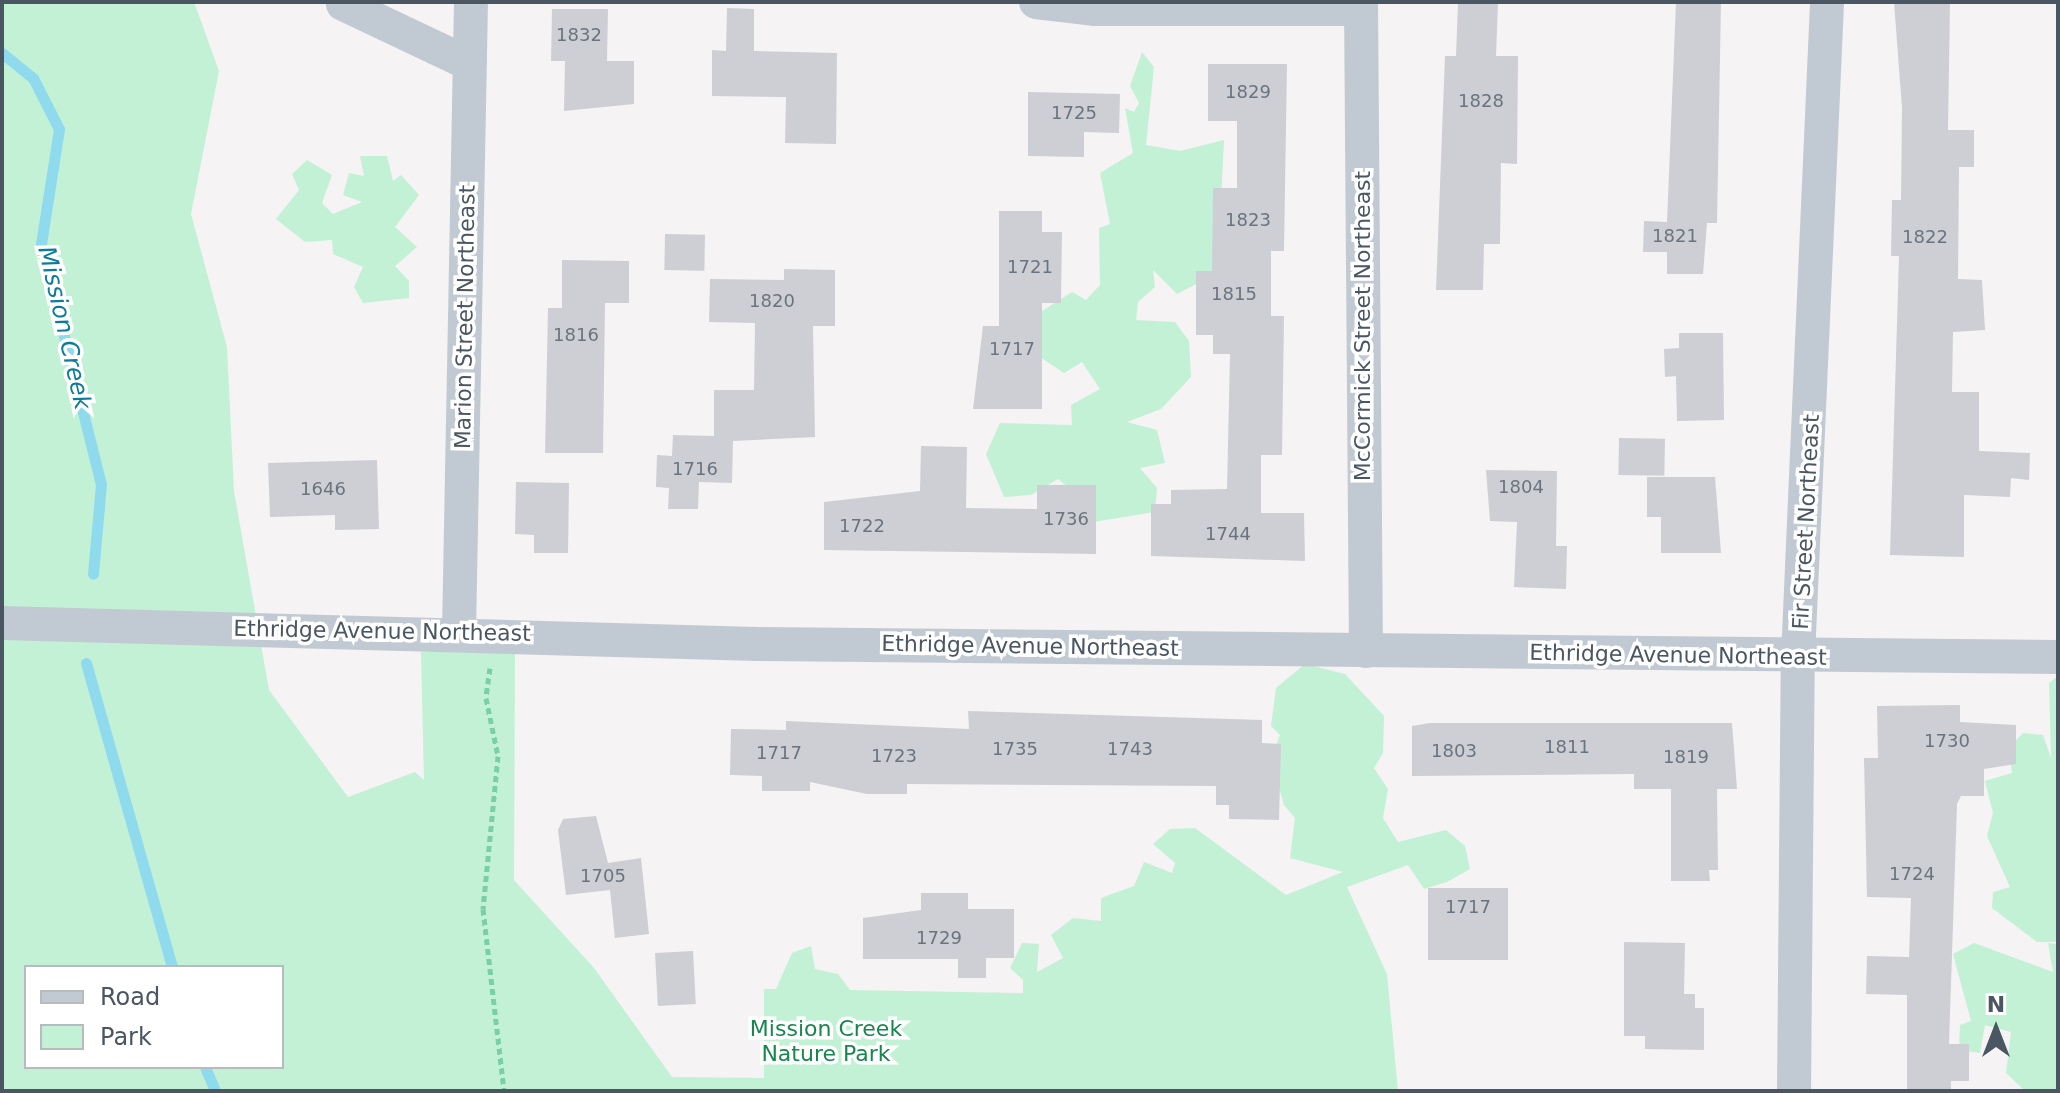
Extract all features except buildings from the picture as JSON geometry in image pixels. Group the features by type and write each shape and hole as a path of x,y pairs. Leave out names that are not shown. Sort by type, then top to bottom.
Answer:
{"street":[{"name":"Marion Street Northeast","path":"459,632 471,2"},
{"path":"1036,2 1096,9 1361,6"},
{"name":"Fir Street Northeast","path":"1794,1091 1798,657 1827,2"},
{"path":"343,4 470,64"},
{"name":"McCormick Street Northeast","path":"1361,6 1366,651"},
{"name":"Ethridge Avenue Northeast","path":"2,623 1366,651 2058,657"}],"path":[{"path":"491,651 486,698 498,756 483,909 504,1091"}],"green space":[{"name":"Mission Creek Nature Park","path":"2,2 194,2 219,71 191,214 227,347 234,491 269,690 348,797 415,772 424,780 421,652 515,651 514,880 594,968 672,1077 764,1078 764,989 776,989 792,953 811,946 815,969 838,974 850,990 1023,993 1023,980 1010,968 1022,943 1039,944 1037,972 1063,958 1051,935 1073,918 1101,921 1101,898 1134,886 1144,862 1172,873 1175,863 1153,844 1170,829 1195,828 1286,895 1343,872 1290,858 1295,818 1284,805 1271,759 1280,735 1271,726 1276,688 1305,664 1345,674 1384,716 1383,753 1374,768 1388,789 1383,818 1398,842 1446,830 1465,846 1470,869 1447,882 1424,889 1408,865 1347,887 1387,974 1398,1091 2,1091"},
{"path":"1142,52 1154,67 1146,145 1180,151 1224,140 1221,200 1239,262 1177,294 1153,270 1155,287 1138,302 1136,320 1175,322 1189,341 1191,377 1161,409 1127,422 1157,430 1165,463 1140,468 1157,488 1155,512 1087,523 1083,499 1058,479 1031,495 1004,497 986,454 1000,423 1072,425 1071,405 1100,389 1082,362 1064,373 1028,349 1039,313 1072,292 1086,300 1100,285 1099,228 1110,224 1100,173 1133,153 1125,108 1134,112 1139,103 1130,86"},
{"path":"360,156 387,156 393,181 401,175 419,195 395,227 417,247 395,266 409,281 409,298 363,303 354,287 363,267 333,254 332,240 305,242 276,219 299,190 292,174 307,160 332,175 322,203 333,214 362,202 343,195 349,173 364,176"},
{"path":"2058,676 2058,942 2037,942 1992,908 1993,892 2010,887 1987,836 1993,813 1985,781 2012,773 2009,748 2023,733 2043,735 2051,758 2049,683"},
{"path":"1974,943 2053,972 2048,943 2058,944 2058,1091 2025,1091 2006,1073 2011,1032 1985,1025 1980,1053 1959,1050 1960,1025 1971,1021 1953,954"}],"waterway":[{"name":"Mission Creek","path":"2,53 33,78 59,129 41,244 101,484 93,574"},
{"name":"Mission Creek","path":"86,663 171,965"},
{"name":"Mission Creek","path":"206,1069 215,1091"}]}
